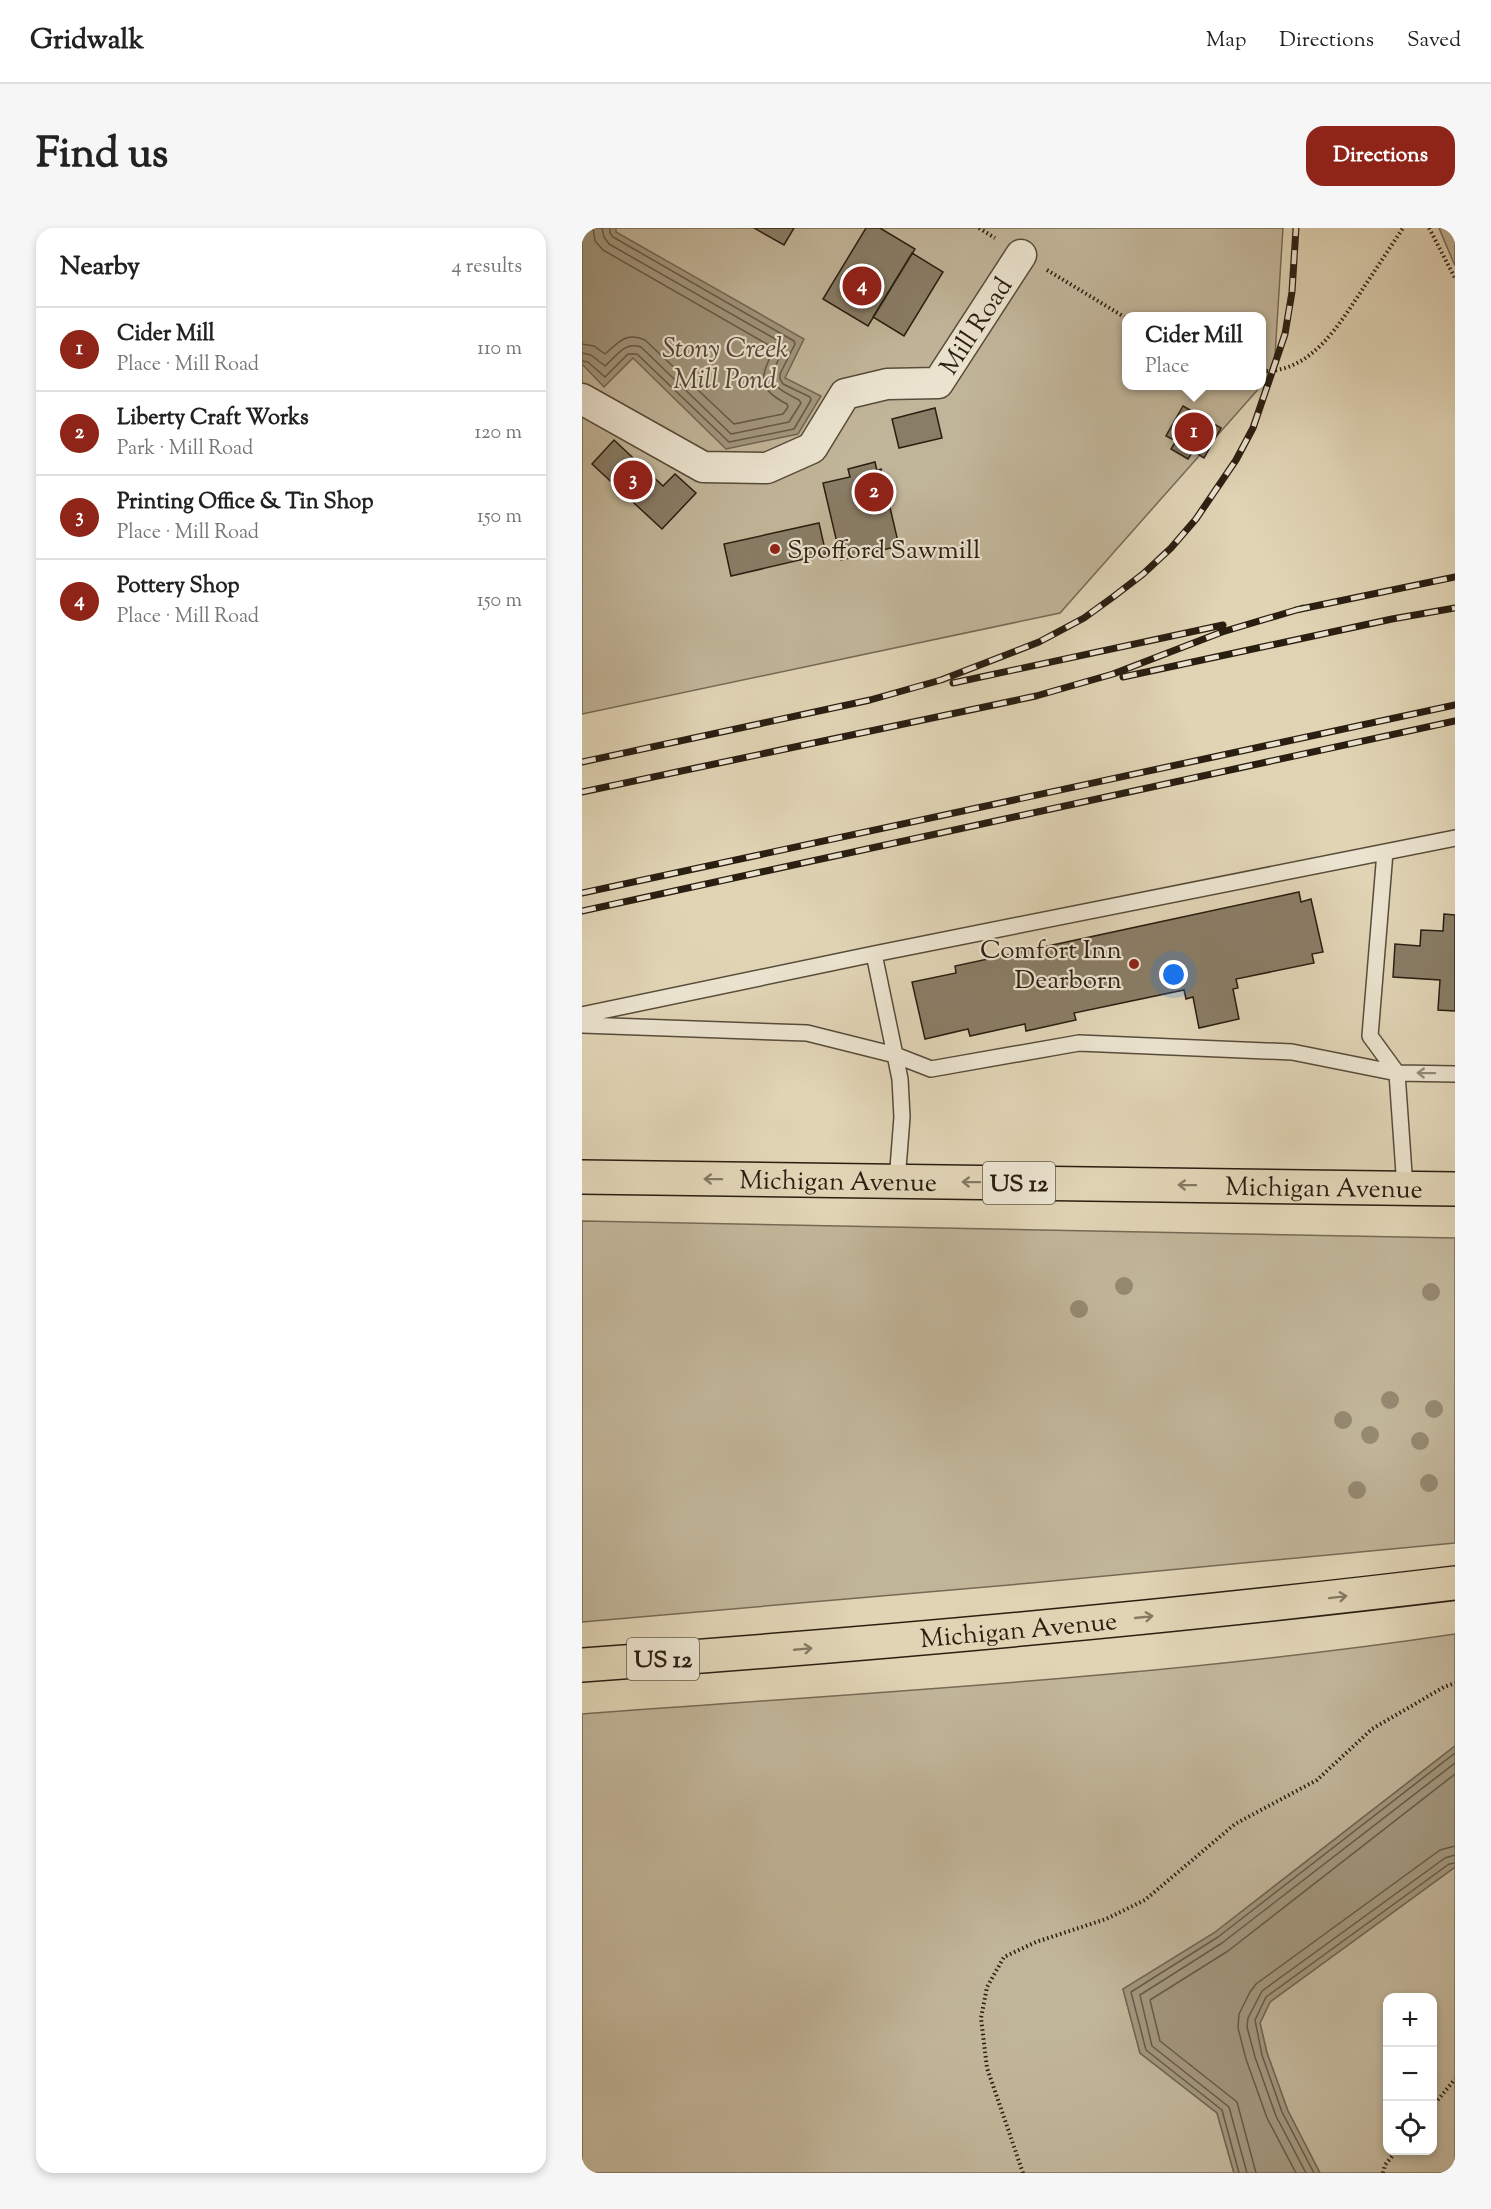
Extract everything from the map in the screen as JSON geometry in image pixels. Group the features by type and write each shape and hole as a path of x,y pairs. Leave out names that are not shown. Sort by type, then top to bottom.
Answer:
{"main road":[{"name":"Michigan Avenue","path":"582,1178 1455,1189"},
{"name":"Michigan Avenue","path":"582,1665 903,1641 1295,1602 1455,1583"}],"street":[{"name":"Mill Road","path":"582,399 703,467 767,468 812,448 845,393 887,384 938,383 1021,255"}],"lane":[{"path":"582,1015 1455,838"},
{"path":"1385,852 1370,1036 1397,1073 1405,1188"},
{"path":"874,954 900,1079 902,1117 897,1181"},
{"path":"582,1025 807,1033 895,1055 931,1069 1079,1043 1292,1052 1397,1073 1455,1074"}],"path":[{"path":"979,228 1122,316"},
{"path":"1266,371 1274,371 1303,360 1326,341 1344,318 1402,228"},
{"path":"1429,228 1455,278"},
{"path":"1023,2173 987,2068 981,2018 987,1987 1004,1957 1036,1942 1106,1919 1145,1900 1235,1824 1317,1780 1372,1729 1444,1687 1455,1683"},
{"path":"1437,2101 1455,2079"},
{"path":"1383,2173 1385,2165 1394,2155"}],"shaded area":[{"path":"582,228 1283,228 1274,371 1266,380 1266,312 1122,312 1122,390 1257,390 1060,613 582,714"},
{"path":"1439,228 1455,228 1455,266"},
{"path":"582,1221 1455,1238 1455,1543 582,1622"},
{"path":"1455,1634 1455,1746 1214,1933 1123,1989 1140,2053 1217,2113 1234,2173 582,2173 582,1714 1129,1672 1238,1662"},
{"path":"1455,1867 1455,2173 1320,2173 1288,2111 1267,2053 1260,2023 1270,2002"}],"water":[{"name":"Stony Creek Mill Pond","path":"582,228 616,228 616,232 804,339 785,378 821,396 798,434 726,449 633,358 604,387 582,364"},
{"path":"1455,1746 1455,1867 1270,2002 1260,2023 1267,2053 1288,2111 1320,2173 1234,2173 1217,2113 1140,2053 1123,1989 1214,1933"}],"building":[{"path":"754,228 794,228 784,245"},
{"path":"866,228 880,228 915,249 868,326 823,299"},
{"path":"912,253 943,272 904,336 873,317"},
{"path":"1183,406 1221,428 1204,458 1193,451 1188,459 1171,449 1176,441 1166,436"},
{"path":"935,408 942,438 899,448 892,419"},
{"path":"614,440 663,486 675,474 696,493 662,529 592,464"},
{"path":"875,462 877,471 881,469 899,546 841,560 823,483 850,477 848,469"},
{"name":"Spofford Sawmill","path":"819,523 826,554 731,576 724,544"},
{"name":"Comfort Inn Dearborn","path":"1299,892 1301,902 1311,899 1323,952 1312,954 1314,963 1236,979 1238,988 1233,989 1239,1019 1199,1028 1193,997 1186,999 1184,990 1074,1013 1076,1020 1026,1031 1025,1024 970,1036 968,1029 925,1039 912,982 956,973 955,966"},
{"path":"1444,914 1455,915 1455,1011 1438,1010 1440,980 1393,977 1395,944 1420,946 1421,930 1443,931"}],"railway":[{"path":"1266,390 1285,334 1292,292 1296,228"},
{"path":"582,762 870,700 941,680 1039,642 1084,618 1143,574 1171,548 1196,519 1236,460 1253,428 1266,390"},
{"path":"1296,610 1455,577"},
{"path":"582,792 1036,696 1113,674 1222,632 1303,608"},
{"path":"1123,677 1392,619 1455,608"},
{"path":"953,683 1223,625"},
{"path":"582,893 1455,705"},
{"path":"582,911 1455,721"}],"place":[{"name":"Pottery Shop","path":"862,286"},
{"name":"Cider Mill","path":"1194,432"},
{"name":"Printing Office & Tin Shop","path":"633,480"},
{"name":"Liberty Craft Works","path":"874,492"},
{"name":"Spofford Sawmill","path":"775,549"},
{"name":"Comfort Inn Dearborn","path":"1134,964"}]}
